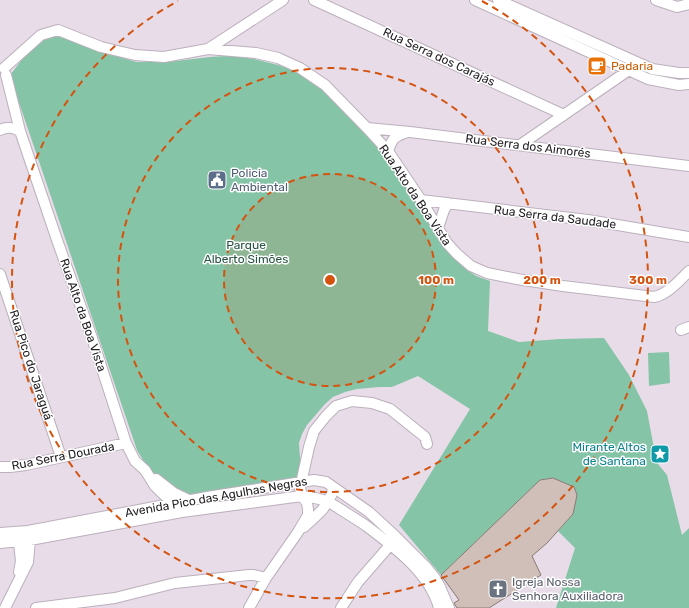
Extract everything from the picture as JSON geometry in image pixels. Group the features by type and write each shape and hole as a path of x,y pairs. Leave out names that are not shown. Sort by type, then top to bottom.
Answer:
{"street":[{"path":"208,49 283,0"},
{"name":"Rua Serra dos Carajás","path":"314,0 564,115"},
{"path":"475,0 648,79 679,85 689,84"},
{"path":"498,0 652,70 689,73"},
{"path":"656,0 677,7 689,4"},
{"name":"Rua Alto da Boa Vista","path":"182,512 175,503 155,486 145,470 135,461 126,443 2,74 41,35 58,30 101,47 134,55 164,57 208,49 256,53 278,58 300,68 325,85 388,151 452,250 472,266 487,273 563,286 654,297 667,291 689,271"},
{"path":"520,145 629,70"},
{"path":"0,130 9,128 20,131"},
{"name":"Rua Serra dos Aimorés","path":"367,128 689,166"},
{"path":"388,151 391,143 396,137 410,132"},
{"name":"Rua Serra da Saudade","path":"421,200 588,220 689,237"},
{"path":"438,228 448,203"},
{"name":"Rua Pico do Jaraguá","path":"0,274 61,457"},
{"path":"249,608 266,578 308,515 307,503 302,496 300,488 309,446 314,431 336,406 352,401 372,403 390,409 425,437 427,444"},
{"name":"Rua Serra Dourada","path":"0,467 10,468 26,465 126,443"},
{"path":"145,470 174,493 192,501"},
{"name":"Avenida Pico das Agulhas Negras","path":"0,543 24,536 175,503 314,480 326,482 369,512 420,572 434,595 439,608"},
{"path":"298,532 323,509 332,494 333,487"},
{"name":"Avenida Pico das Agulhas Negras","path":"0,534 24,536 182,512 302,496 327,501 393,540 428,568 440,587 449,608"},
{"path":"5,608 19,573 24,536"},
{"path":"341,608 358,582 393,540"},
{"path":"36,608 115,598 175,584 249,575 266,578"}],"green space":[{"name":"Parque Alberto Simões","path":"56,35 136,62 167,62 227,56 242,57 278,65 307,77 327,93 388,160 400,180 452,255 465,268 476,276 490,281 488,331 519,342 604,338 629,375 647,411 658,464 667,475 682,535 689,528 689,608 556,608 575,548 558,531 573,514 577,495 574,487 553,478 540,480 441,575 399,525 470,409 418,376 392,387 357,389 333,397 307,425 302,434 299,443 301,472 298,478 192,498 155,475 146,465 137,450 11,79 11,74 23,58 41,40"},
{"path":"669,352 670,383 649,386 648,353"}],"building":[{"path":"553,478 574,487 577,495 573,514 547,543 532,556 541,575 489,608 457,608 454,603 459,600 441,575 540,480"}],"place":[{"name":"Padaria","path":"597,66"},
{"name":"Policia Ambiental","path":"217,180"},
{"name":"Mirante Altos de Santana","path":"660,454"},
{"name":"Igreja Nossa Senhora Auxiliadora","path":"498,589"}]}
